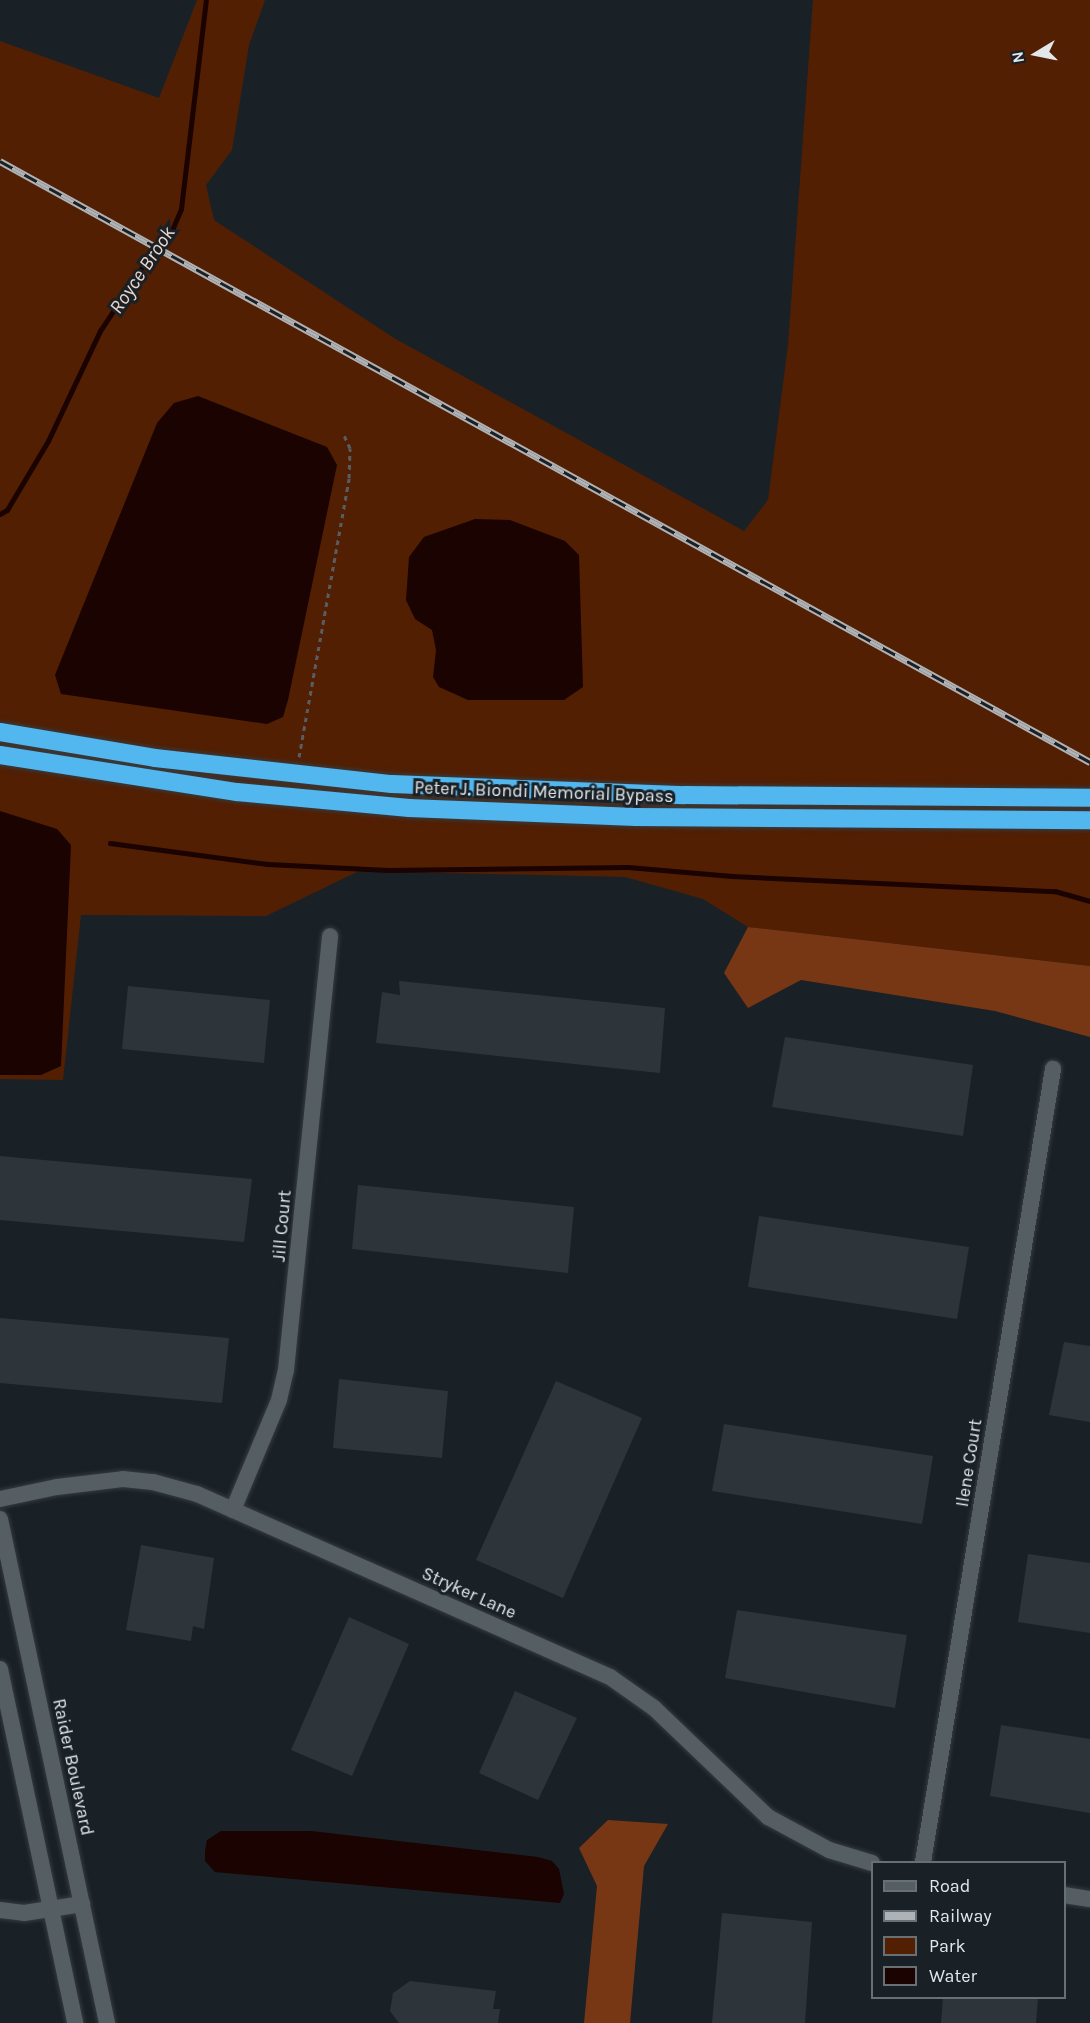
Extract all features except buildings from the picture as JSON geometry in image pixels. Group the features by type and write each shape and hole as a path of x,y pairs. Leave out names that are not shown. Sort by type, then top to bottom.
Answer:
{"highway":[{"name":"Peter J. Biondi Memorial Bypass","path":"0,732 155,758 393,783 685,795 1090,798"},
{"name":"Peter J. Biondi Memorial Bypass","path":"0,755 237,792 409,808 636,818 1090,820"}],"street":[{"name":"Jill Court","path":"233,1510 279,1400 286,1370 330,936"},
{"name":"Ilene Court","path":"923,1861 1053,1069"},
{"name":"Stryker Lane","path":"0,1499 57,1486 123,1479 180,1488 233,1510 610,1677 654,1708 768,1816 829,1850 871,1862"},
{"name":"Raider Boulevard","path":"0,1518 107,2023"},
{"path":"0,1670 75,2023"},
{"path":"1066,1895 1090,1899"},
{"path":"0,1910 24,1913 82,1904"}],"path":[{"path":"301,743 349,477 350,448 344,435"}],"green space":[{"path":"197,0 265,0 249,45 232,150 206,185 214,220 394,338 744,531 768,500 788,345 813,0 1090,0 1090,966 748,927 703,899 625,877 359,871 266,916 81,915 63,1080 0,1079 0,41 159,98"}],"shaded area":[{"path":"748,927 1090,966 1090,1037 995,1011 801,980 748,1008 724,973"},
{"path":"608,1820 668,1824 644,1866 630,2023 584,2023 597,1886 579,1848"}],"water":[{"path":"198,396 327,447 337,465 288,700 283,717 267,724 61,694 55,675 157,423 174,403"},
{"path":"475,519 510,520 565,541 579,555 583,687 564,700 468,700 439,687 433,677 436,650 432,630 415,619 406,600 409,557 424,537"},
{"path":"0,811 57,829 71,845 61,1066 41,1075 0,1075"},
{"path":"221,1831 311,1831 538,1857 552,1861 559,1869 564,1894 560,1903 215,1872 205,1861 205,1851 207,1840"}],"waterway":[{"name":"Royce Brook","path":"0,514 7,510 48,441 100,331 143,266 170,235 181,209 206,0"},
{"path":"110,843 268,864 388,870 628,867 732,876 1055,891 1090,901"}],"railway":[{"path":"0,161 1090,762"}]}
